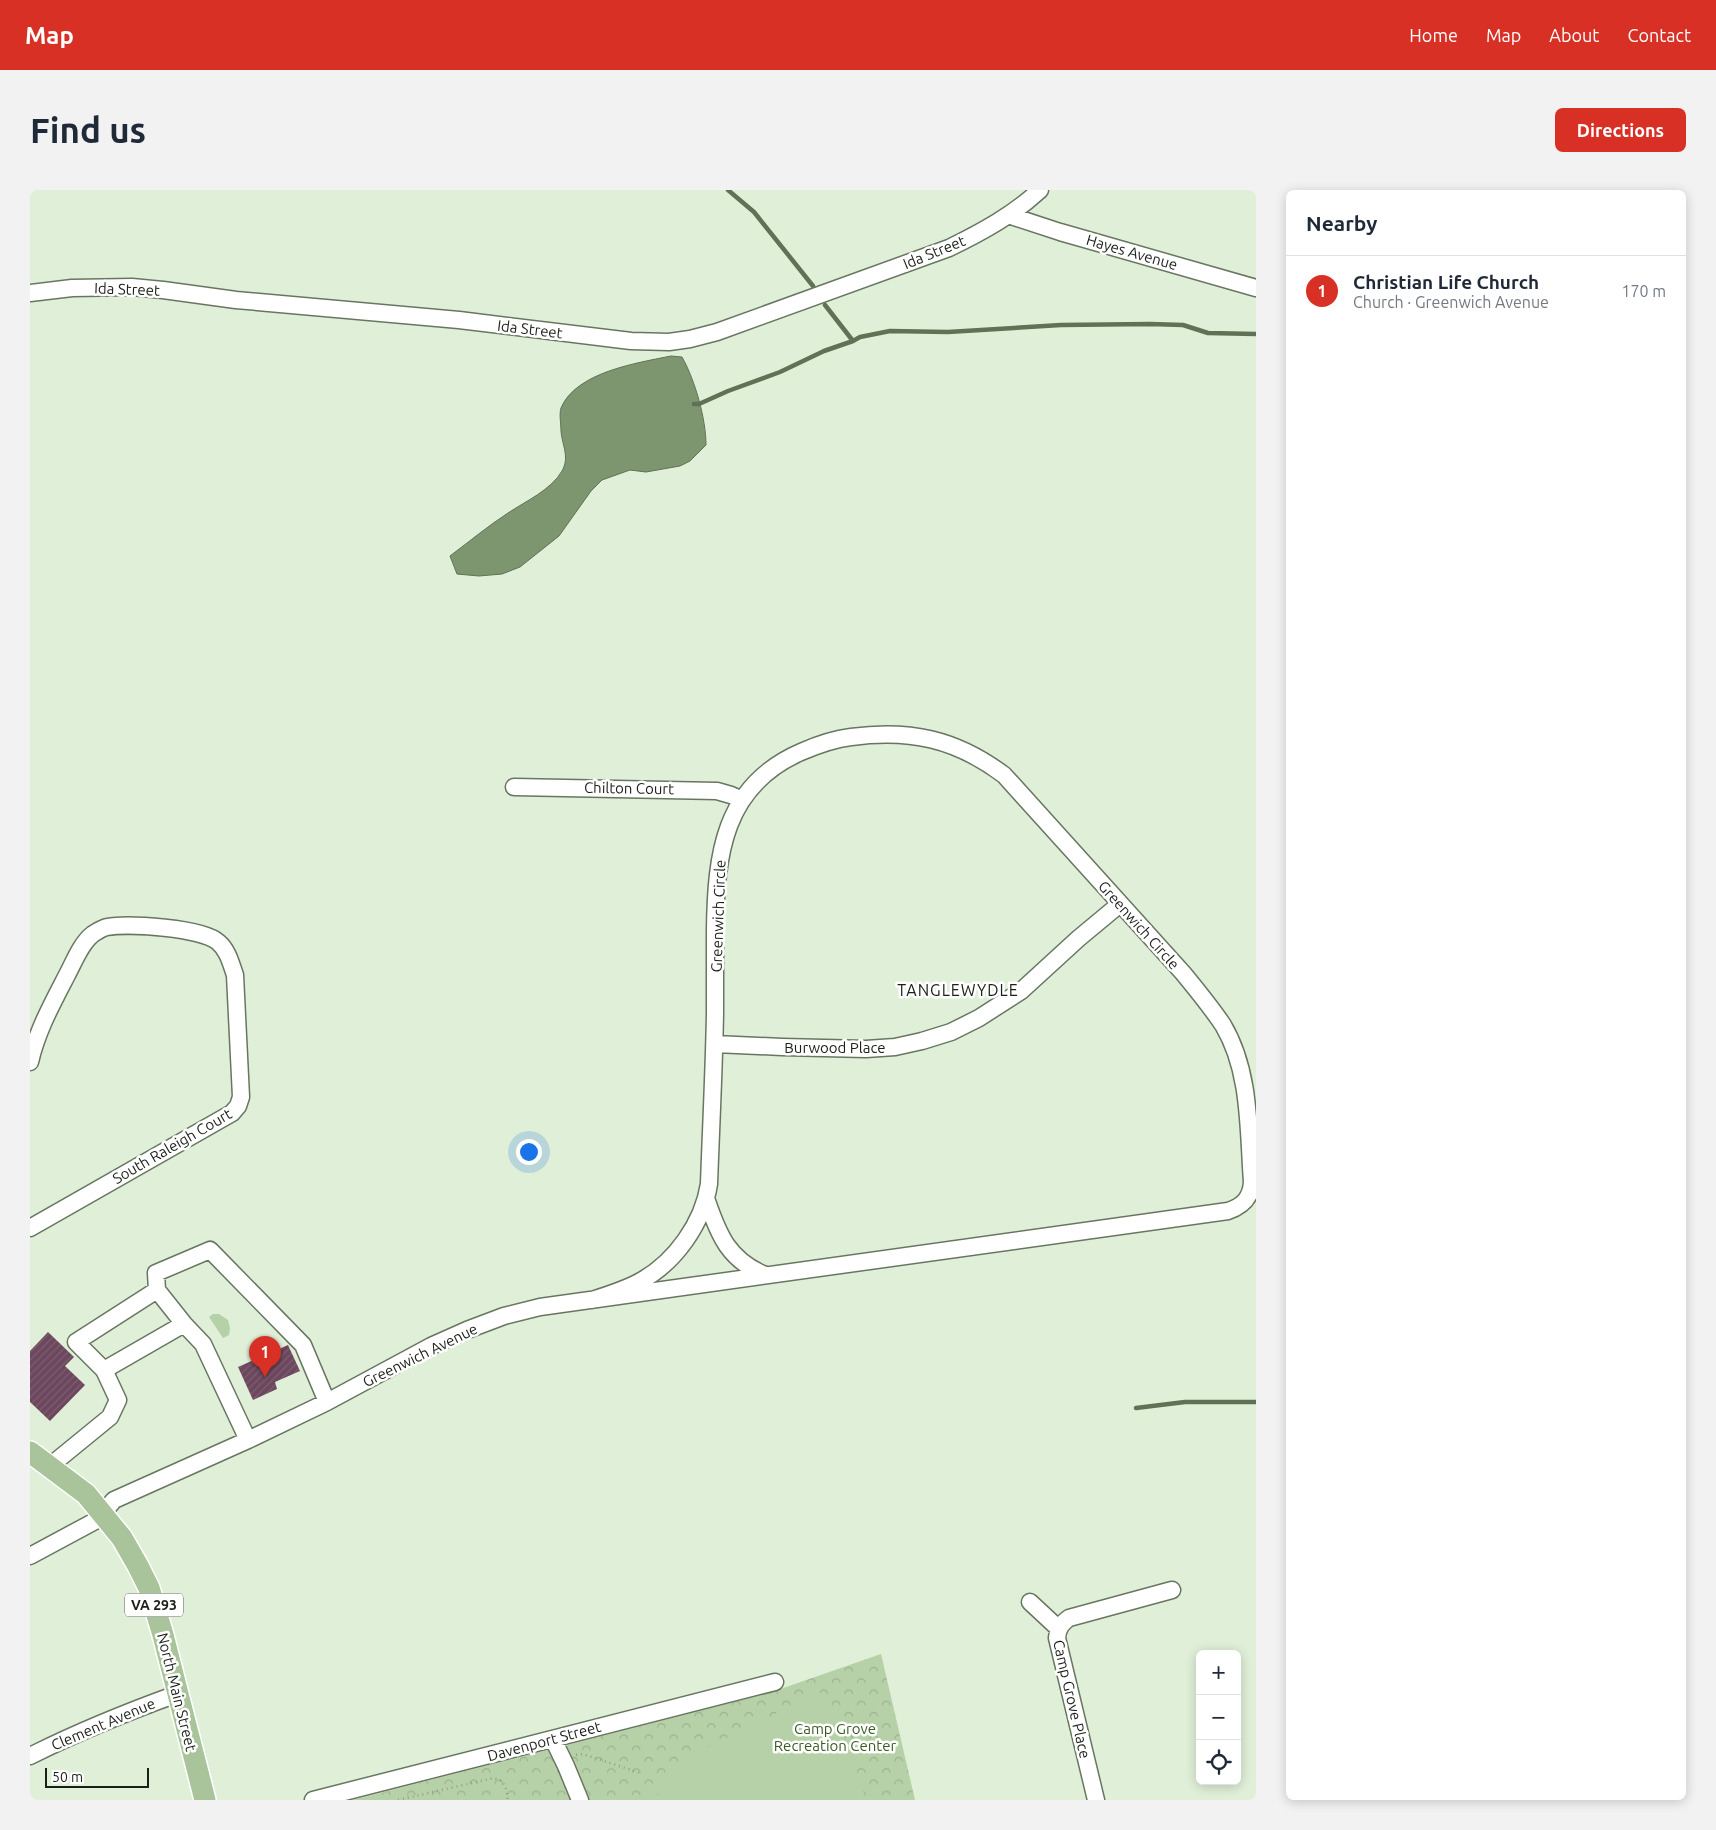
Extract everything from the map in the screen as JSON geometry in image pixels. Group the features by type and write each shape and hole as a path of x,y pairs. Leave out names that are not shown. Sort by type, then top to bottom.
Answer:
{"main road":[{"name":"North Main Street","path":"30,1452 86,1494 104,1514 122,1538 149,1588 205,1800"}],"street":[{"name":"Ida Street","path":"30,294 72,288 132,287 236,300 459,320 631,341 669,342 717,332 949,248 978,234 1008,215 1040,190"},
{"name":"Hayes Avenue","path":"1008,215 1052,230 1256,288"},
{"name":"Greenwich Circle","path":"592,1300 624,1289 653,1272 671,1256 687,1237 700,1217 706,1201 709,1184 715,1044 717,877 724,840 742,800 758,780 774,766 814,746 869,734 902,734 928,738 954,745 972,753 1004,776 1183,974 1210,1007 1234,1048 1242,1071 1246,1095 1252,1182 1249,1196 1242,1204 1228,1211 765,1276 750,1269 727,1248 706,1201"},
{"name":"Chilton Court","path":"514,787 717,791 742,800"},
{"name":"Burwood Place","path":"715,1044 782,1048 866,1049 922,1041 950,1032 979,1018 1021,991 1079,938 1120,904"},
{"name":"South Raleigh Court","path":"30,1062 42,1024 77,956 89,938 100,930 107,927 162,928 208,935 223,947 230,960 236,991 241,1097 238,1106 232,1114 30,1228"},
{"path":"248,1440 203,1344 157,1290 156,1273 210,1250 302,1345 327,1402"},
{"name":"Greenwich Avenue","path":"30,1556 98,1520 114,1500 248,1440 327,1402 431,1346 467,1330 504,1316 540,1307 765,1276"},
{"path":"50,1466 110,1417 118,1400 104,1370 76,1342 157,1290"},
{"path":"104,1370 184,1324"},
{"name":"Camp Grove Place","path":"1096,1800 1057,1638 1059,1629 1062,1623 1069,1618 1172,1590"},
{"path":"1030,1602 1059,1629"},
{"name":"Davenport Street","path":"313,1800 775,1682"},
{"name":"Clement Avenue","path":"30,1756 68,1737 177,1694"},
{"path":"553,1739 580,1800"}],"path":[{"path":"562,1757 584,1754 640,1773"},
{"path":"398,1800 494,1778 502,1781 508,1800"}],"green space":[{"path":"213,1314 219,1314 228,1320 229,1335 223,1338 209,1317"},
{"name":"Camp Grove Recreation Center","path":"881,1654 915,1800 353,1800 769,1693"},
{"path":"820,1692 850,1750 866,1800 661,1800 657,1793 667,1767"}],"shaded area":[{"path":"671,356 682,357 687,366 702,412 706,445 690,461 680,466 646,472 630,470 602,480 591,491 559,536 520,567 502,574 479,576 457,574 450,556 501,518 538,495 562,471 565,456 560,413 569,396 580,386 609,371"}],"building":[{"path":"48,1332 74,1357 65,1366 85,1385 50,1421 30,1402 30,1351"},
{"path":"288,1345 300,1371 275,1382 277,1389 253,1400 238,1367"}],"waterway":[{"path":"728,190 754,212 813,286"},
{"path":"825,305 853,341"},
{"path":"694,404 699,404 780,372 824,351 860,337 890,331 948,332 1061,325 1150,324 1183,325 1208,333 1256,334"},
{"path":"1136,1408 1185,1402 1256,1402"}],"place":[{"name":"Christian Life Church","path":"265,1377"}],"district":[{"name":"TANGLEWYDLE","path":"958,990"}]}
